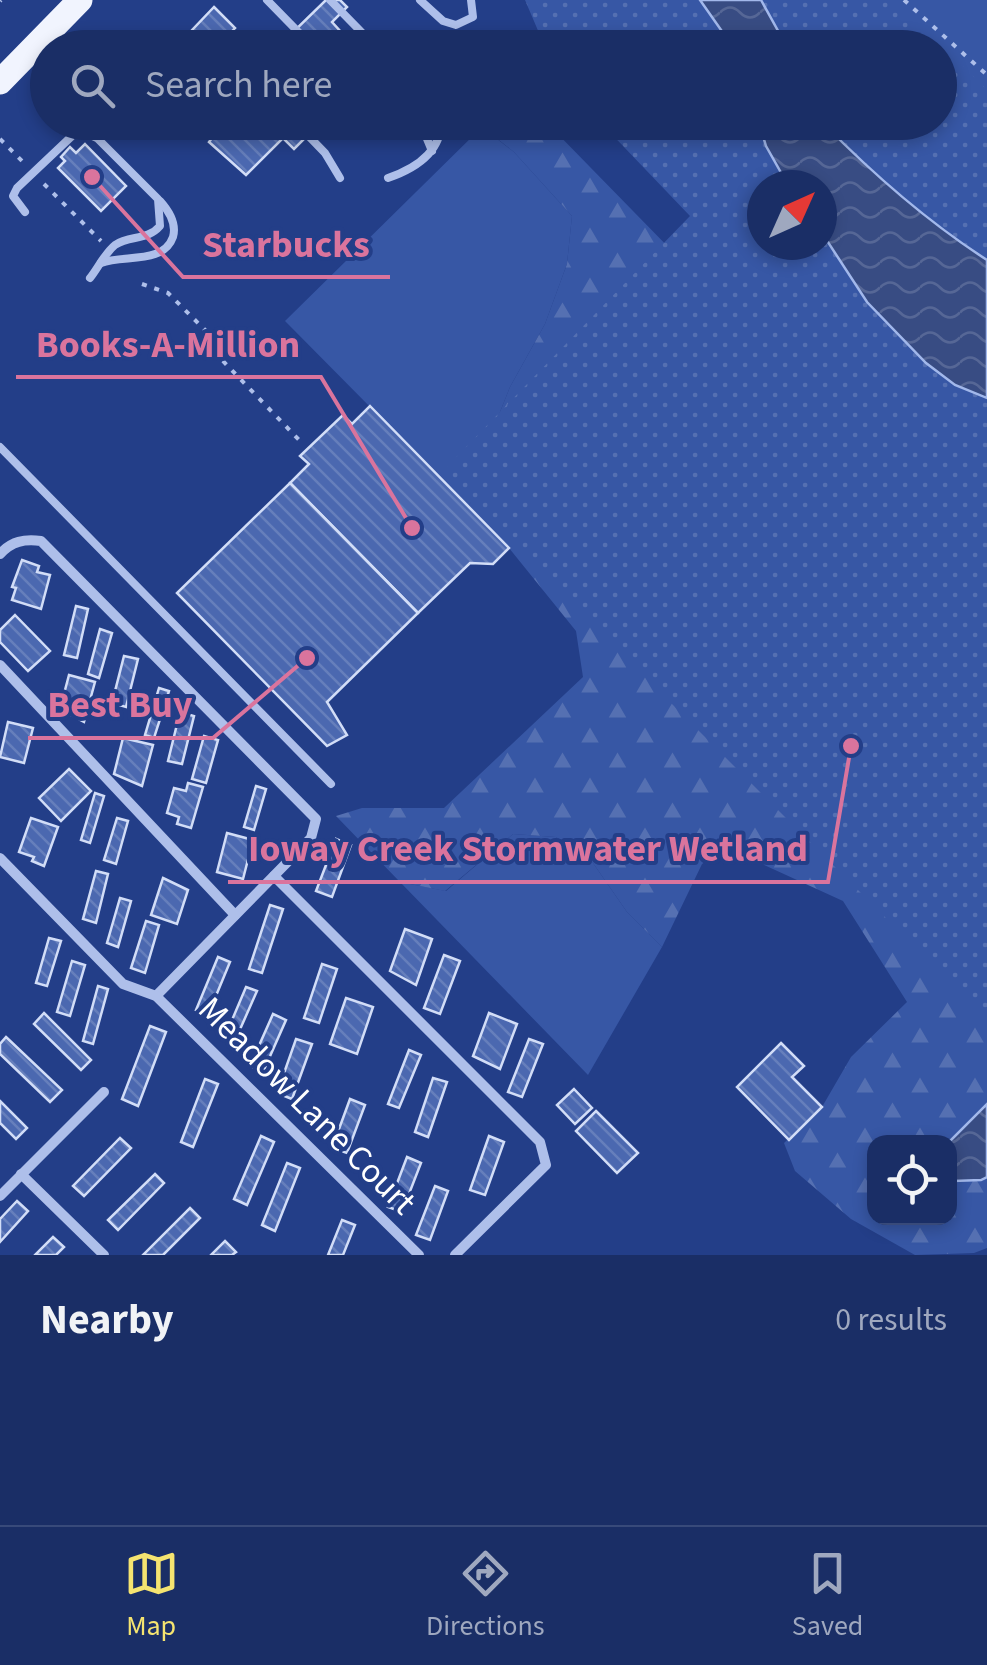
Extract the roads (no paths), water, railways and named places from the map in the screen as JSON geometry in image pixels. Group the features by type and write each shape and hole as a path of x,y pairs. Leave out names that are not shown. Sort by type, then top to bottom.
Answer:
{"main road":[{"path":"51,30 80,0"},
{"path":"0,82 30,51"}],"street":[{"name":"Meadow Lane Court","path":"0,554 25,539 41,541 316,819 311,838 156,996"},
{"path":"0,665 235,915"},
{"name":"Meadow Lane Court","path":"0,858 123,984 156,996 419,1255"},
{"path":"274,876 540,1142 546,1166 455,1255"},
{"path":"0,1196 104,1092"},
{"path":"22,1174 104,1255"}],"lane":[{"path":"267,0 296,30"},
{"path":"330,0 359,30"},
{"path":"420,0 443,21 456,25 473,17 471,0"},
{"path":"24,212 13,196 17,188 68,140"},
{"path":"99,140 158,199 173,222 174,234 168,246 155,254 101,263"},
{"path":"312,140 340,178"},
{"path":"427,140 432,152"},
{"path":"388,178 412,170 432,152 437,140"},
{"path":"90,278 119,243 152,235 160,226 158,199"},
{"path":"0,447 331,784"}],"water":[{"path":"700,0 761,0 778,30 721,30"},
{"path":"764,140 840,140 901,196 987,260 987,398 955,385 926,363 867,302 837,256 837,170 780,170"},
{"path":"987,1104 987,1177 957,1181 956,1135"}],"place":[{"name":"Starbucks","path":"92,177"},
{"name":"Books-A-Million","path":"412,528"},
{"name":"Best Buy","path":"307,658"},
{"name":"Ioway Creek Stormwater Wetland","path":"851,746"}]}
